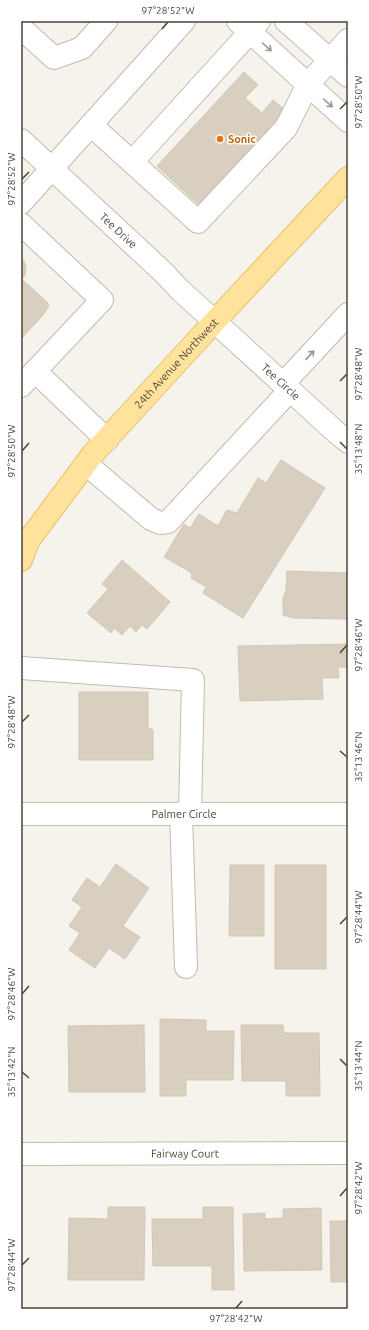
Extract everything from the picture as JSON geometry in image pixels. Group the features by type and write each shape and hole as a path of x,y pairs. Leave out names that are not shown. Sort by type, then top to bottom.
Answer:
{"main road":[{"name":"24th Avenue Northwest","path":"21,560 28,541 86,464 215,321 348,178"}],"street":[{"path":"21,28 54,58 82,48 106,21"},
{"path":"21,203 184,21"},
{"path":"286,21 348,76"},
{"path":"132,162 249,25 308,84 348,121"},
{"path":"91,125 198,222 286,128 308,84 348,40"},
{"name":"Tee Drive","path":"21,140 163,272 180,290 215,321"},
{"path":"21,224 102,300 28,379 107,440"},
{"path":"86,464 151,518 160,523 168,522 287,387 348,314"},
{"name":"Tee Circle","path":"215,321 287,387 347,439"},
{"path":"21,668 193,680 186,813 186,967"},
{"name":"Palmer Circle","path":"21,814 348,814"},
{"name":"Fairway Court","path":"21,1154 348,1153"}],"building":[{"name":"Sonic","path":"244,72 258,85 245,98 262,113 273,100 285,110 199,205 157,166"},
{"path":"21,257 26,267 25,275 22,279 47,302 49,306 43,315 21,339"},
{"path":"281,460 325,488 243,618 203,593 206,587 191,578 192,573 164,557 184,524 190,528 199,514 218,526 227,510 237,513 258,478 266,483"},
{"path":"122,560 170,602 147,629 142,625 136,632 130,626 122,635 114,628 111,633 87,613 108,589 102,584"},
{"path":"287,571 348,573 348,619 293,618 283,615 283,599 286,590"},
{"path":"348,644 348,667 338,667 339,678 322,678 323,699 240,701 238,646"},
{"path":"79,692 148,692 148,728 153,730 153,760 79,760"},
{"path":"116,864 149,888 123,926 140,937 125,959 109,948 95,968 69,950 80,933 69,926 82,907 72,900 87,878 100,887"},
{"path":"230,865 264,865 264,936 229,936"},
{"path":"275,865 326,865 326,969 275,969"},
{"path":"160,1019 206,1020 206,1031 234,1031 233,1080 186,1080 186,1096 160,1096"},
{"path":"144,1025 145,1092 69,1092 68,1026"},
{"path":"241,1025 283,1025 284,1033 319,1033 320,1096 286,1096 286,1081 242,1081"},
{"path":"108,1207 145,1207 144,1280 68,1280 69,1218 108,1219"},
{"path":"203,1207 233,1207 234,1290 212,1290 212,1266 153,1266 152,1219 203,1219"},
{"path":"321,1208 322,1270 244,1271 243,1214 265,1213 265,1219 283,1218 283,1209"},
{"path":"330,1221 348,1221 348,1282 331,1282"}],"place":[{"name":"Sonic","path":"220,139"}]}
